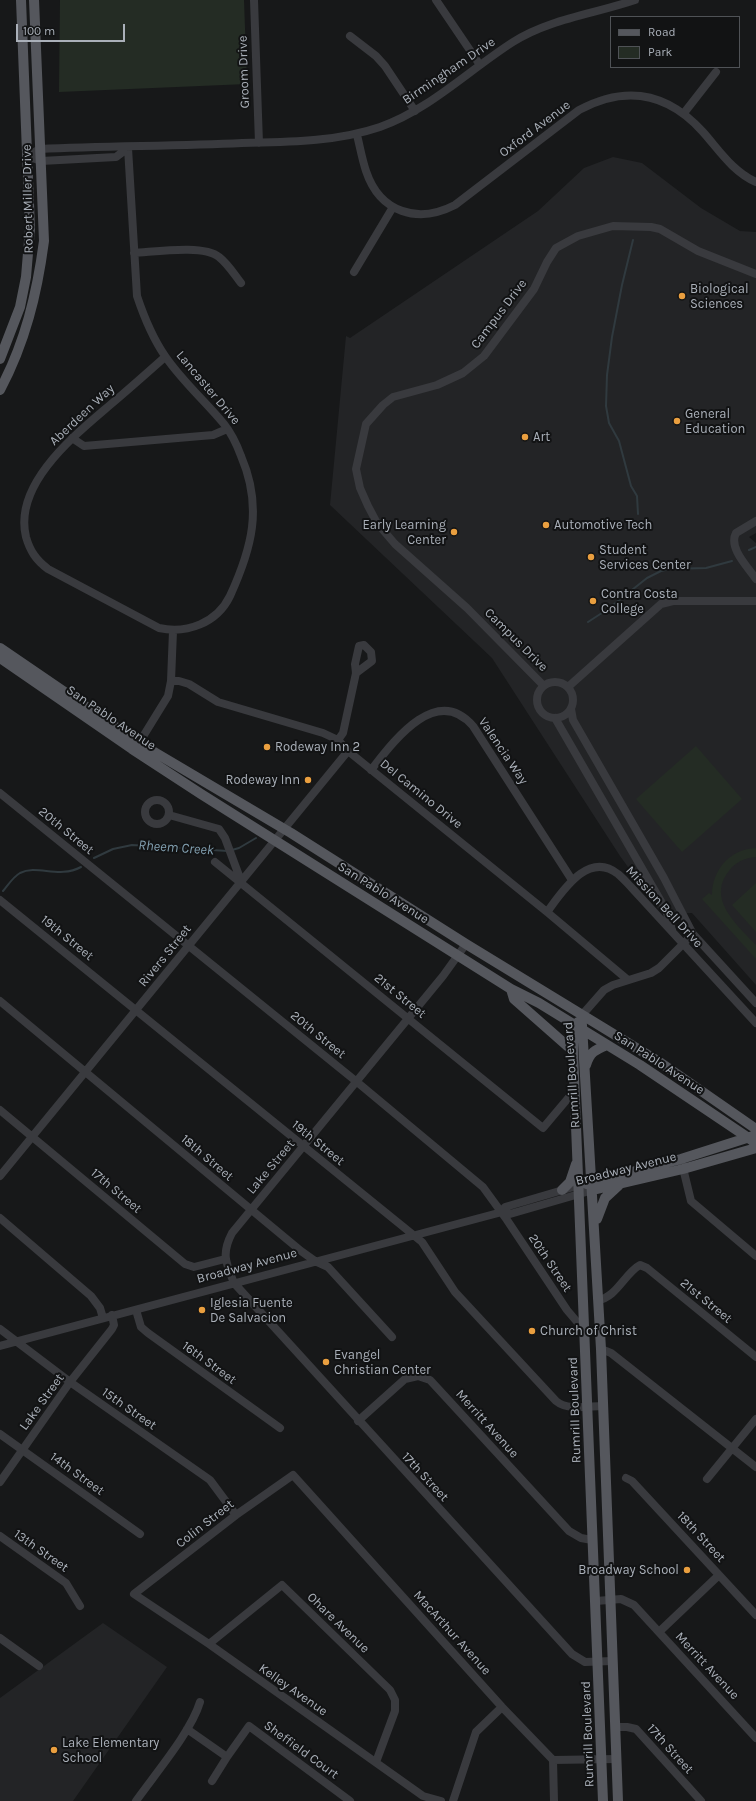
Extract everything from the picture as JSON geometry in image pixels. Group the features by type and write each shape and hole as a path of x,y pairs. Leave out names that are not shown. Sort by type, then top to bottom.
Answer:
{"main road":[{"name":"Robert Miller Drive","path":"0,359 20,307 26,277 30,229 21,0"},
{"name":"Robert Miller Drive","path":"0,390 9,373 28,327 39,279 44,241 34,0"},
{"name":"San Pablo Avenue","path":"0,648 139,743 284,829 466,944 661,1063 756,1129"},
{"name":"San Pablo Avenue","path":"0,658 132,749 275,841 511,989 539,1003 607,1045 754,1139"},
{"path":"511,989 514,999 573,1051"},
{"name":"Rumrill Boulevard","path":"582,1015 573,1051 580,1189 584,1330 603,1801"},
{"name":"Rumrill Boulevard","path":"578,1028 586,1067 601,1349 618,1801"},
{"path":"586,1067 590,1054 594,1050 607,1045"},
{"path":"734,1113 756,1122"},
{"path":"723,1146 730,1134 726,1122"},
{"name":"Broadway Avenue","path":"592,1186 620,1183 682,1164 723,1146 754,1139"},
{"name":"Broadway Avenue","path":"580,1189 682,1164 756,1148"},
{"path":"562,1190 570,1182 578,1157"},
{"path":"594,1226 605,1198 620,1183"},
{"path":"584,1316 590,1323 592,1345 601,1349"}],"street":[{"name":"Groom Drive","path":"254,0 259,143"},
{"path":"436,0 480,65"},
{"name":"Birmingham Drive","path":"27,156 40,149 116,146 128,148 259,143 325,139 357,135 382,127 414,111 514,42 536,30 559,22 607,10 635,0"},
{"path":"350,36 376,56 385,66 414,111"},
{"path":"684,113 716,72"},
{"name":"Oxford Avenue","path":"357,135 370,180 378,194 393,207 405,212 426,215 441,212 455,205 565,120 594,102 614,96 641,95 669,104 684,113 731,165 756,182"},
{"name":"Birmingham Drive","path":"27,156 41,161 116,157 128,148"},
{"name":"Lancaster Drive","path":"128,148 137,296 149,330 165,357 227,429 246,466 253,492 253,523 249,549 228,600 216,615 197,626 173,631"},
{"path":"354,272 393,207"},
{"name":"Campus Drive","path":"543,685 467,608 395,544 377,523 360,488 356,469 358,454 366,424 382,405 393,397 444,382 463,373 484,356 534,289 546,262 556,248 578,236 613,226 651,227 660,229 698,251 756,274"},
{"path":"134,253 198,250 212,253 218,256 241,283"},
{"name":"Aberdeen Way","path":"165,357 72,438 51,462 28,499 24,516 24,525 28,545 41,564 55,573 159,628 173,631"},
{"path":"72,438 84,446 213,435 227,429"},
{"path":"756,521 736,534 734,542 735,548 756,579"},
{"path":"568,687 661,604 673,601 756,601"},
{"path":"139,743 168,696 171,681 173,631"},
{"path":"338,740 343,733 356,673"},
{"name":"Del Camino Drive","path":"171,681 180,681 189,684 218,702 323,733 338,740 370,770 547,912 628,980"},
{"path":"571,709 563,717 555,718 544,715 537,706 537,695 543,685 553,681 568,687 573,697 571,709 573,720 664,878 693,934 659,968 651,973 628,980 604,990 582,1015"},
{"name":"Valencia Way","path":"370,770 396,738 419,718 441,712 451,712 463,716 473,726 572,880"},
{"path":"555,718 666,910 672,931"},
{"name":"Rivers Street","path":"0,1176 348,751"},
{"name":"20th Street","path":"0,793 357,1082 483,1187 502,1212 567,1310 584,1330"},
{"name":"21st Street","path":"168,815 219,829 225,838 241,882"},
{"name":"21st Street","path":"215,862 544,1128 575,1090"},
{"name":"Mission Bell Drive","path":"547,912 572,880 590,869 601,868 613,871 618,874 672,931 682,944 756,1023"},
{"name":"19th Street","path":"0,900 422,1242 455,1292 556,1401 561,1405 569,1407 603,1406"},
{"name":"Mission Bell Drive","path":"693,934 756,1003"},
{"name":"Lake Street","path":"225,1259 226,1245 251,1210 357,1082 466,944"},
{"name":"18th Street","path":"0,1001 251,1210 314,1261 328,1267 392,1337"},
{"name":"17th Street","path":"0,1110 185,1264 194,1267 225,1259"},
{"path":"682,1164 691,1201 756,1256"},
{"name":"Broadway Avenue","path":"502,1212 505,1207 562,1190 580,1189"},
{"name":"Broadway Avenue","path":"0,1346 412,1235 502,1212 510,1214 580,1189"},
{"path":"0,1218 91,1296 100,1308 103,1318"},
{"path":"225,1259 234,1283"},
{"name":"21st Street","path":"598,1300 609,1296 634,1268 640,1265 647,1268 756,1357"},
{"name":"17th Street","path":"234,1283 358,1421 572,1654 584,1662 612,1662"},
{"name":"16th Street","path":"136,1310 141,1327 148,1334 280,1428"},
{"name":"Lake Street","path":"0,1482 70,1382 114,1325 112,1315"},
{"name":"15th Street","path":"0,1329 15,1342 70,1382 210,1480 236,1515"},
{"path":"601,1349 611,1353 756,1467"},
{"name":"Merritt Avenue","path":"358,1421 405,1379 418,1376 430,1380 569,1531 581,1538 592,1540"},
{"path":"707,1479 756,1419"},
{"name":"14th Street","path":"0,1434 140,1534"},
{"name":"Colin Street","path":"134,1594 236,1515 293,1474"},
{"name":"MacArthur Avenue","path":"293,1474 502,1706 553,1760"},
{"name":"18th Street","path":"626,1478 632,1481 756,1615"},
{"name":"13th Street","path":"0,1536 66,1583 80,1606"},
{"path":"659,1632 719,1575"},
{"name":"Ohare Avenue","path":"210,1644 282,1585 390,1690 393,1695 395,1700 395,1711 376,1762"},
{"name":"Kelley Avenue","path":"134,1594 210,1644 424,1796 441,1801"},
{"name":"Merritt Avenue","path":"596,1601 621,1599 634,1604 756,1738"},
{"path":"0,1638 39,1666"},
{"path":"139,1800 197,1713 200,1702"},
{"path":"453,1801 476,1732 502,1706"},
{"name":"Sheffield Court","path":"212,1781 248,1726 350,1801"},
{"name":"17th Street","path":"615,1727 636,1729 701,1801"},
{"path":"187,1728 227,1757"},
{"path":"554,1801 553,1760 616,1759"}],"shaded area":[{"name":"Contra Costa College","path":"613,157 642,163 701,208 740,231 756,232 756,533 749,537 756,543 756,985 692,913 662,914 620,856 492,658 330,505 346,336 350,338 538,211 584,168"},
{"name":"Lake Elementary School","path":"103,1623 167,1667 73,1801 0,1801 0,1698"}],"green space":[{"path":"60,0 244,0 247,84 59,92"},
{"path":"696,746 742,799 682,852 636,799"},
{"path":"756,848 756,857 741,861 731,868 723,881 721,892 723,902 733,921 756,945 756,959 702,899 709,893 712,895 715,877 724,862 738,852"},
{"path":"756,883 756,932 732,905"}],"waterway":[{"path":"633,240 622,285 612,337 607,375 606,406 609,423 619,441 631,486 637,496 638,514"},
{"name":"Rheem Creek","path":"749,550 756,547"},
{"name":"Rheem Creek","path":"588,622 608,609 647,578 661,571 670,569 706,568 732,561"},
{"name":"Rheem Creek","path":"232,850 239,848 256,838"},
{"name":"Rheem Creek","path":"94,858 113,849 132,845 228,851"},
{"name":"Rheem Creek","path":"3,891 20,873 34,870 65,872 81,867"}],"place":[{"name":"Biological Sciences","path":"682,296"},
{"name":"General Education","path":"677,421"},
{"name":"Art","path":"525,437"},
{"name":"Automotive Tech","path":"546,525"},
{"name":"Early Learning Center","path":"454,532"},
{"name":"Student Services Center","path":"591,557"},
{"name":"Contra Costa College","path":"593,601"},
{"name":"Rodeway Inn 2","path":"267,747"},
{"name":"Rodeway Inn","path":"308,780"},
{"name":"Iglesia Fuente De Salvacion","path":"202,1310"},
{"name":"Church of Christ","path":"532,1331"},
{"name":"Evangel Christian Center","path":"326,1362"},
{"name":"Broadway School","path":"687,1570"},
{"name":"Lake Elementary School","path":"54,1750"}]}
